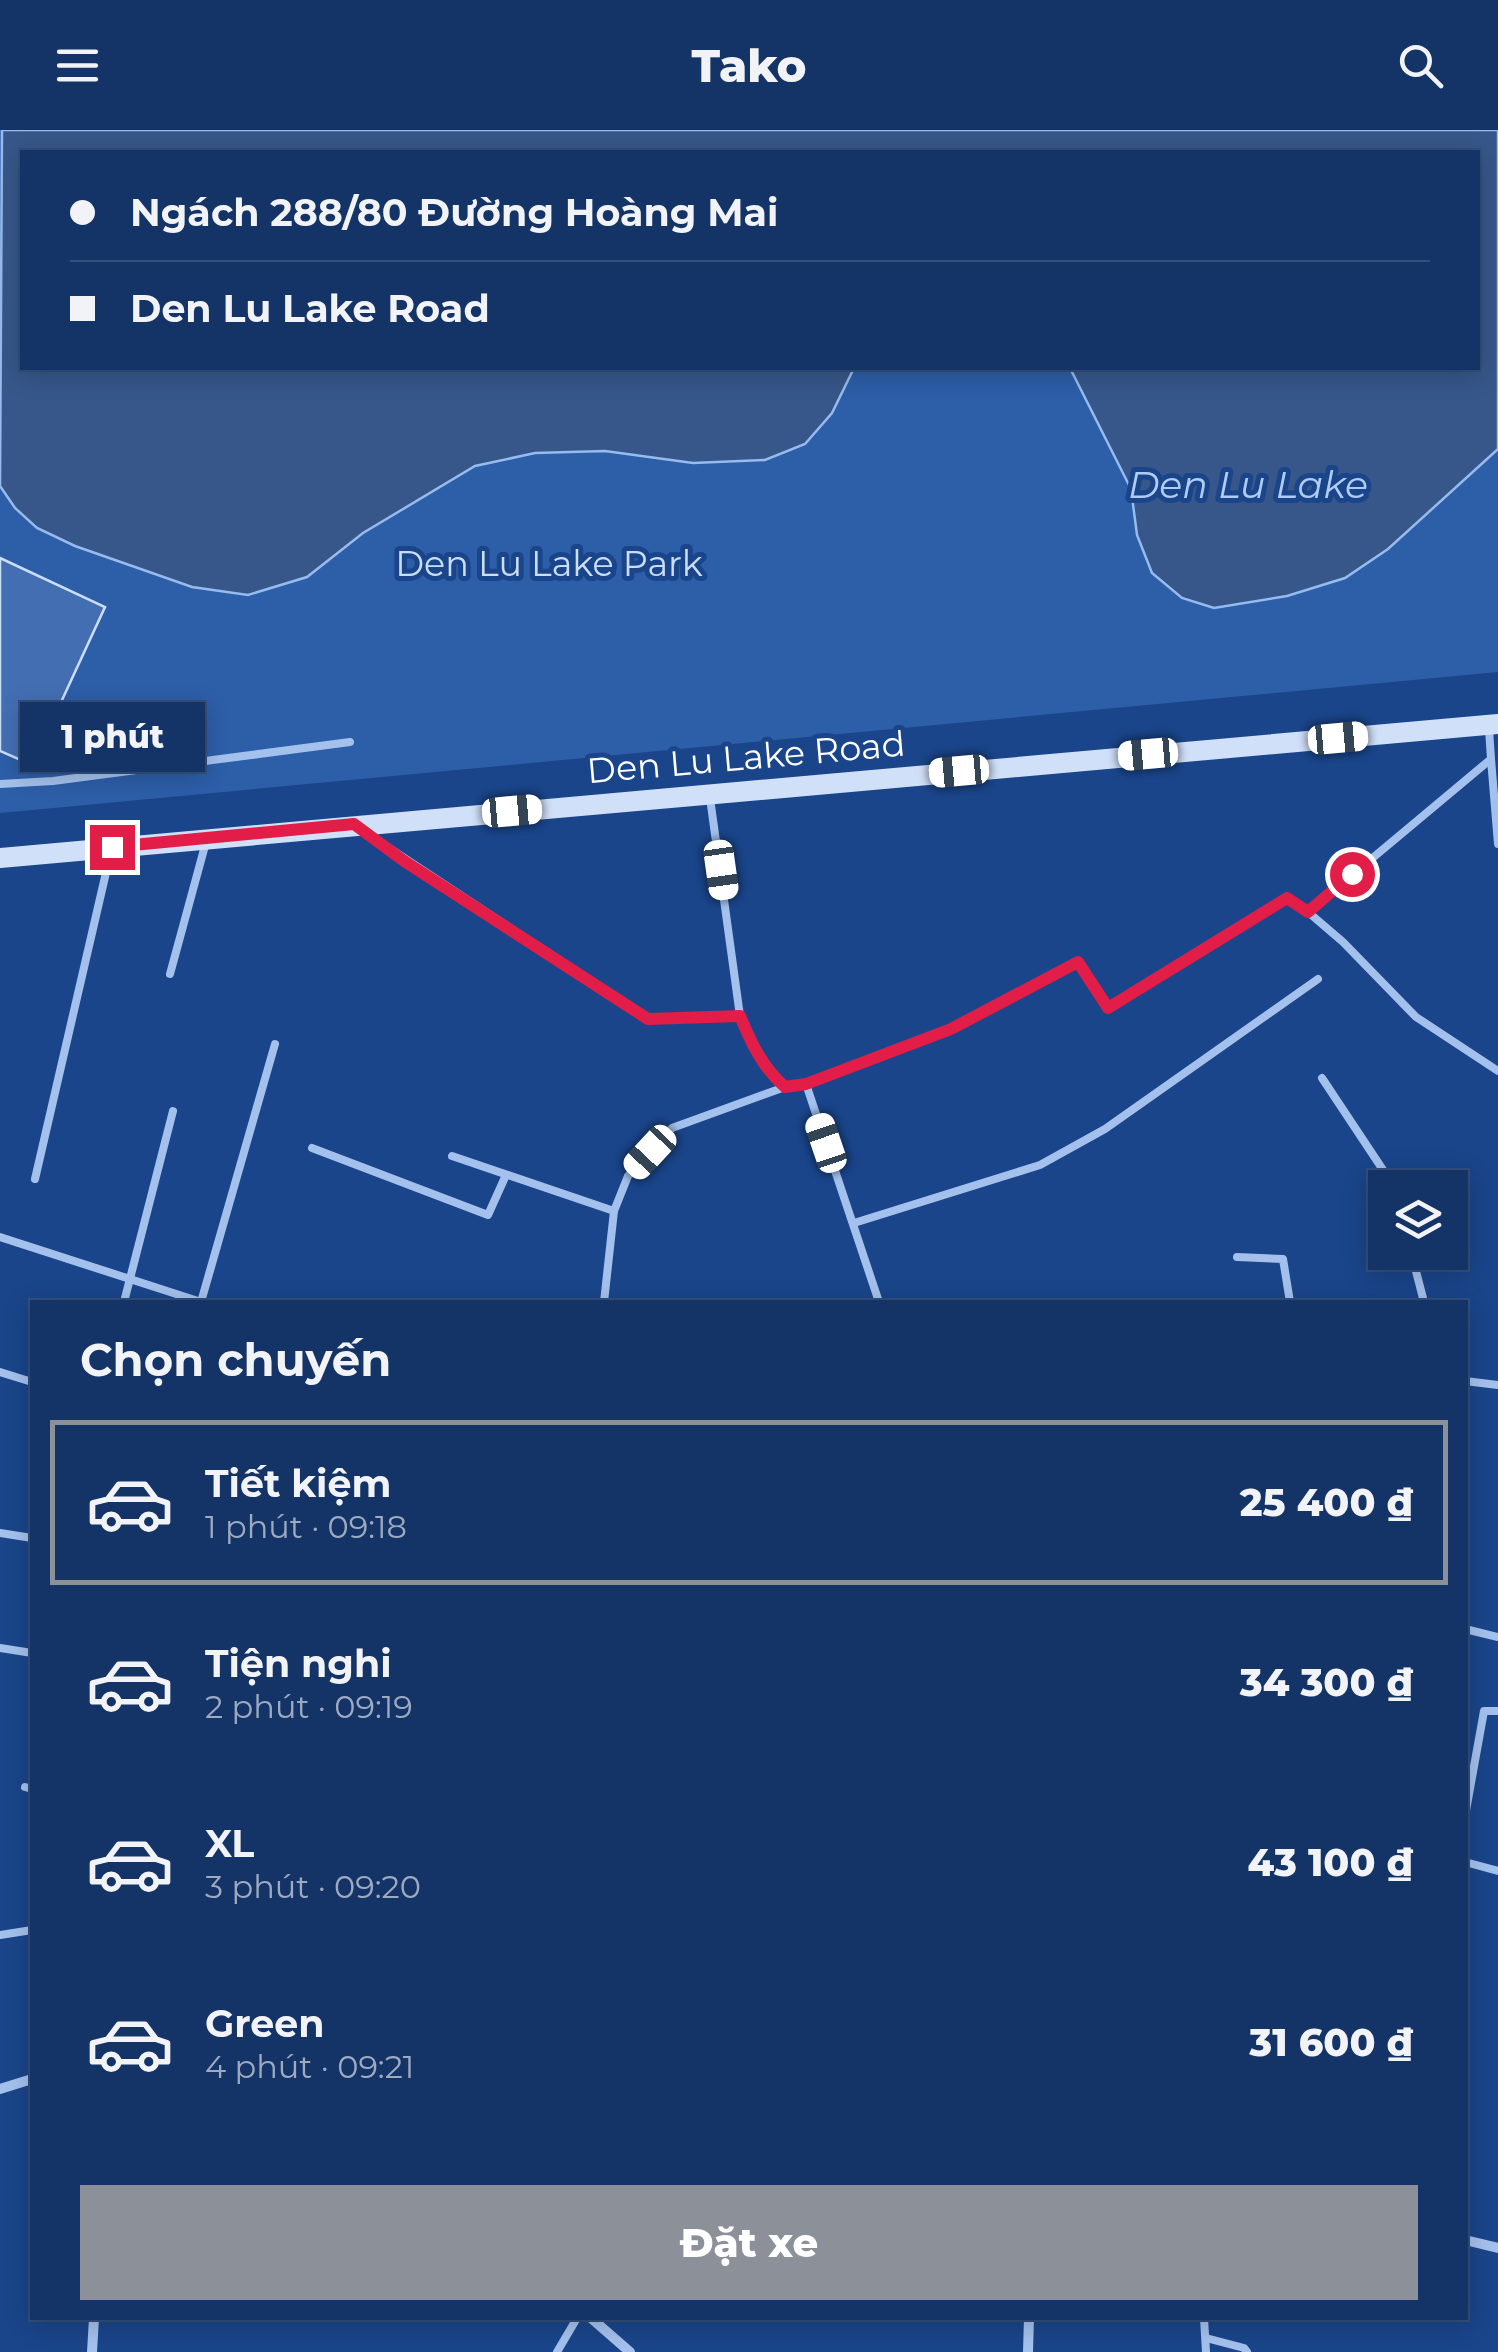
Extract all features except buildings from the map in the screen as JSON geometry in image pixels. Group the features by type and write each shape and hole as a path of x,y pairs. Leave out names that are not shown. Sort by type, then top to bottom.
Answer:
{"street":[{"name":"Den Lu Lake Road","path":"0,858 1493,724"},
{"path":"0,2089 30,2080"},
{"path":"1468,2241 1498,2248"},
{"path":"92,2352 94,2320"},
{"path":"593,2320 630,2352"},
{"path":"1028,2352 1029,2320"}],"lane":[{"path":"1493,724 1490,758 1498,844"},
{"path":"0,784 53,781 350,742"},
{"path":"1308,912 1490,758"},
{"path":"709,794 740,1016 752,1046 785,1087"},
{"path":"354,824 648,1019 740,1016"},
{"path":"170,974 207,838"},
{"path":"35,1179 112,847"},
{"path":"604,1300 614,1211 628,1176 672,1128 785,1087 806,1084 951,1029 1078,962 1108,1008 1287,898 1343,942 1416,1017 1498,1071"},
{"path":"854,1223 1040,1165 1105,1129 1318,979"},
{"path":"202,1300 276,1044"},
{"path":"1322,1078 1383,1170"},
{"path":"806,1084 877,1300"},
{"path":"125,1300 173,1111"},
{"path":"312,1148 488,1215 506,1175"},
{"path":"452,1156 614,1211"},
{"path":"0,1237 194,1300"},
{"path":"1237,1257 1283,1259 1290,1300"},
{"path":"1416,1270 1423,1300"},
{"path":"0,1372 30,1381"},
{"path":"1468,1381 1498,1385"},
{"path":"0,1532 30,1538"},
{"path":"1468,1630 1498,1637"},
{"path":"0,1648 30,1653"},
{"path":"1468,1799 1484,1710 1498,1711"},
{"path":"1468,1863 1498,1871"},
{"path":"0,1934 30,1930"},
{"path":"557,2352 576,2320"},
{"path":"1204,2320 1206,2352"},
{"path":"1206,2338 1247,2352"}],"green space":[{"name":"Den Lu Lake Park","path":"0,130 1498,130 1498,672 0,813"}],"water":[{"name":"Den Lu Lake","path":"2,130 1498,130 1498,449 1388,549 1345,578 1287,596 1214,608 1182,598 1152,573 1137,535 1131,489 1071,370 1480,370 1480,150 20,150 20,370 853,370 832,413 805,444 765,460 693,463 605,451 535,453 475,466 363,533 307,577 248,595 192,587 75,546 37,528 15,508 0,486"}],"route":[{"path":"112,847 354,824 404,861 648,1019 740,1016 752,1046 785,1087 806,1084 951,1029 1078,962 1108,1008 1287,898 1308,912 1352,874"}]}
